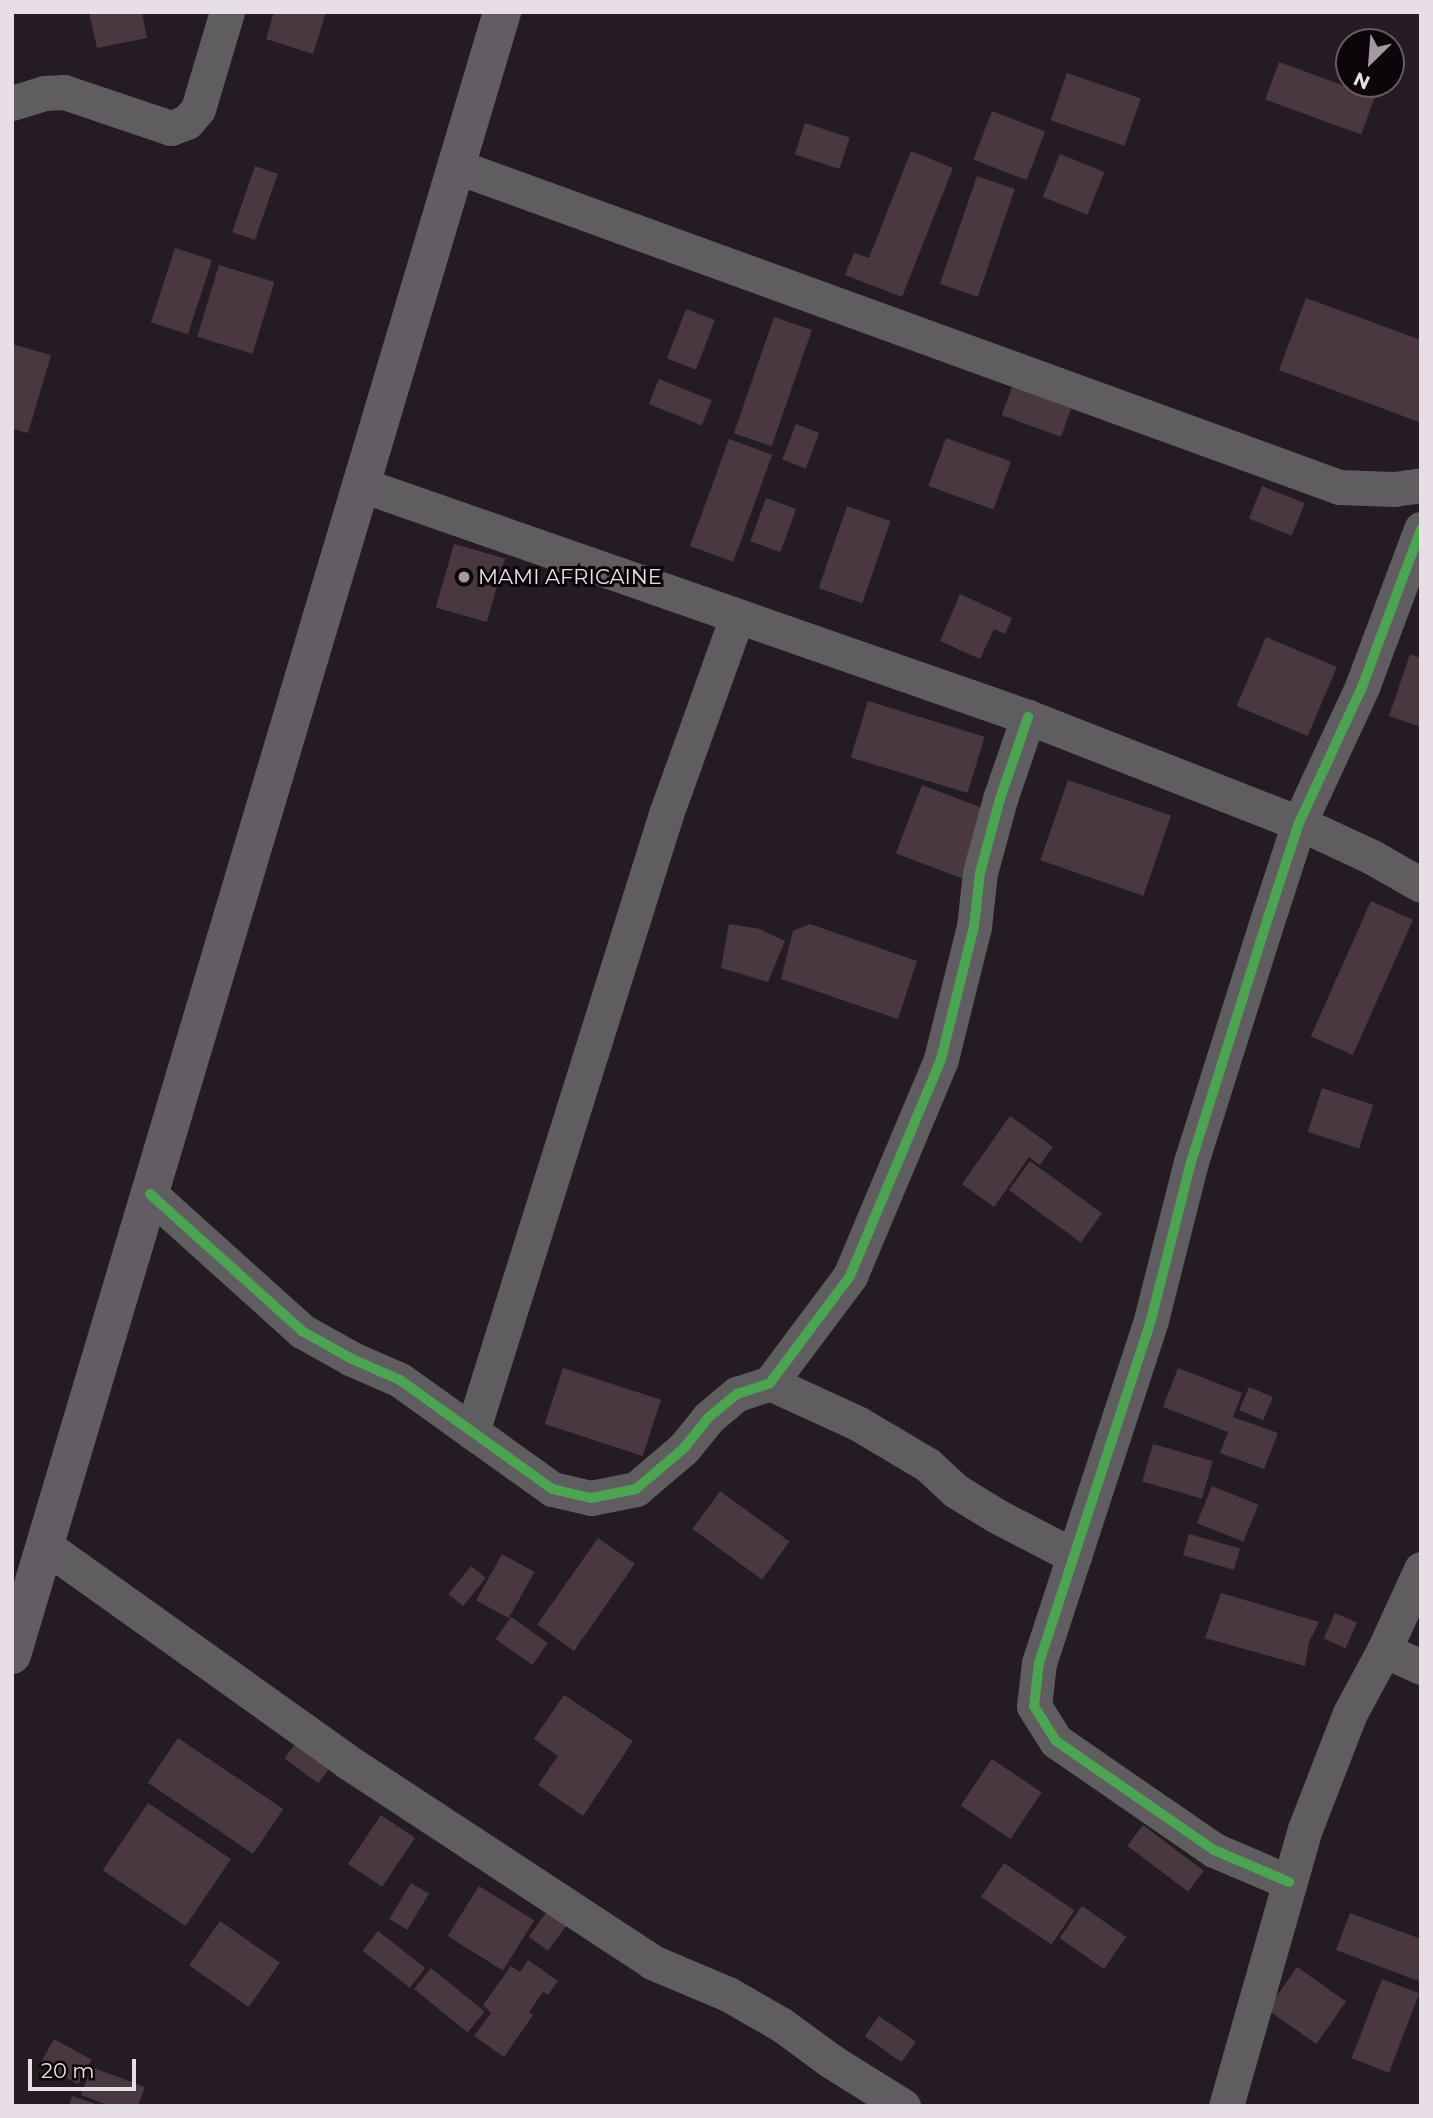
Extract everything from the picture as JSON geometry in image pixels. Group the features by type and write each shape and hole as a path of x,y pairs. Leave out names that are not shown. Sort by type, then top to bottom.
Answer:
{"main road":[{"path":"12,1655 362,485 398,356 458,167 502,12"}],"street":[{"path":"12,103 44,93 64,92 171,128 187,122 198,109 227,12"},
{"path":"458,167 1339,487 1394,489 1421,485"},
{"path":"362,485 1028,717 1299,823 1372,857 1421,885"},
{"path":"1289,1882 1214,1850 1056,1741 1034,1706 1039,1662 1151,1320 1191,1163 1299,823 1362,687 1421,529"},
{"path":"472,1432 666,814 737,617"},
{"path":"150,1194 302,1331 352,1359 400,1380 552,1489 591,1499 636,1489 684,1448 708,1418 737,1394 770,1383 850,1276 942,1059 974,927 980,873 1000,799 1028,717"},
{"path":"770,1383 859,1424 928,1465 956,1491 996,1516 1074,1556"},
{"path":"44,1545 345,1760 652,1962 728,1994 782,2025 831,2062 903,2106"},
{"path":"1226,2106 1305,1829 1350,1713 1384,1650 1421,1569"},
{"path":"1384,1650 1421,1667"}],"building":[{"path":"89,12 142,12 147,38 97,48"},
{"path":"274,12 326,12 313,54 266,39"},
{"path":"1279,62 1335,82 1335,98 1374,98 1361,134 1265,100"},
{"path":"1067,73 1141,98 1124,146 1051,120"},
{"path":"992,111 1045,131 1027,180 973,160"},
{"path":"805,123 850,138 840,169 795,154"},
{"path":"911,151 953,168 902,297 845,275 854,253 869,258"},
{"path":"1060,154 1105,172 1087,215 1043,197"},
{"path":"255,166 278,174 255,240 232,232"},
{"path":"977,176 1015,189 978,297 940,284"},
{"path":"175,248 212,260 188,334 151,322"},
{"path":"219,265 274,282 253,354 197,337"},
{"path":"1306,298 1421,340 1419,422 1279,370"},
{"path":"686,309 715,320 696,370 667,358"},
{"path":"774,317 812,330 772,446 734,433"},
{"path":"12,344 51,355 28,433 12,429"},
{"path":"659,379 712,400 702,425 649,404"},
{"path":"1012,387 1071,409 1061,437 1002,415"},
{"path":"796,424 819,433 806,468 782,459"},
{"path":"946,438 1011,462 993,510 929,486"},
{"path":"729,439 772,455 733,562 690,546"},
{"path":"1262,486 1305,503 1292,536 1249,518"},
{"path":"766,498 796,509 780,552 750,541"},
{"path":"847,506 890,521 862,603 819,588"},
{"path":"454,544 505,559 487,622 436,607"},
{"path":"960,594 1012,618 1005,634 994,629 980,659 940,641"},
{"path":"1266,637 1337,667 1308,736 1237,706"},
{"path":"1410,654 1421,658 1421,727 1389,716"},
{"path":"868,701 985,737 967,793 851,757"},
{"path":"1068,780 1171,815 1143,896 1040,860"},
{"path":"922,785 994,813 968,881 896,853"},
{"path":"1371,901 1413,920 1353,1055 1311,1036"},
{"path":"729,924 760,929 785,941 768,982 721,968"},
{"path":"810,924 917,961 898,1019 781,979 793,931"},
{"path":"1322,1088 1373,1105 1359,1148 1308,1132"},
{"path":"1010,1116 1053,1147 1040,1165 1029,1157 994,1207 962,1184"},
{"path":"1030,1161 1102,1213 1081,1242 1009,1190"},
{"path":"563,1368 661,1400 643,1456 545,1424"},
{"path":"1178,1368 1242,1393 1233,1417 1278,1433 1264,1469 1220,1453 1228,1432 1163,1407"},
{"path":"1249,1387 1273,1397 1263,1420 1239,1410"},
{"path":"1153,1444 1213,1461 1202,1499 1142,1481"},
{"path":"1212,1486 1258,1505 1243,1542 1197,1523"},
{"path":"720,1491 790,1542 762,1580 692,1529"},
{"path":"1189,1534 1240,1549 1234,1570 1183,1555"},
{"path":"598,1538 635,1564 574,1651 537,1625"},
{"path":"502,1554 534,1572 509,1618 476,1600"},
{"path":"471,1566 486,1578 463,1606 448,1594"},
{"path":"1221,1593 1319,1622 1309,1642 1305,1666 1205,1638"},
{"path":"1335,1613 1357,1623 1346,1648 1324,1639"},
{"path":"511,1617 548,1643 532,1665 496,1639"},
{"path":"564,1695 633,1741 583,1816 538,1785 558,1756 534,1739"},
{"path":"178,1738 283,1809 253,1854 148,1783"},
{"path":"298,1740 332,1765 318,1783 284,1759"},
{"path":"992,1759 1042,1793 1010,1839 961,1805"},
{"path":"148,1803 231,1859 186,1926 103,1870"},
{"path":"381,1815 415,1838 382,1887 348,1864"},
{"path":"1143,1825 1204,1871 1188,1892 1127,1846"},
{"path":"1004,1863 1074,1911 1052,1945 981,1897"},
{"path":"411,1883 429,1894 407,1930 389,1919"},
{"path":"479,1886 534,1920 503,1970 448,1936"},
{"path":"551,1906 570,1920 548,1951 529,1937"},
{"path":"1082,1906 1126,1937 1104,1969 1060,1938"},
{"path":"1350,1913 1421,1939 1421,1982 1336,1950"},
{"path":"220,1921 280,1963 249,2007 189,1965"},
{"path":"378,1931 425,1968 410,1988 363,1951"},
{"path":"528,1960 558,1981 548,1995 543,1992 529,2012 533,2015 504,2057 474,2036 491,2013 483,2005 511,1966 520,1972"},
{"path":"1297,1967 1346,2001 1316,2044 1267,2010"},
{"path":"431,1968 485,2011 468,2032 414,1989"},
{"path":"1382,1979 1419,1993 1389,2073 1352,2058"},
{"path":"879,2016 916,2042 902,2062 865,2036"},
{"path":"54,2039 92,2060 78,2084 40,2063"},
{"path":"91,2067 145,2087 138,2106 110,2106 81,2095"},
{"path":"72,2096 99,2105 99,2106 69,2106"}],"cycle path":[{"path":"1289,1882 1214,1850 1056,1741 1034,1706 1039,1663 1151,1320 1191,1162 1299,823 1362,687 1421,529"},
{"path":"150,1194 302,1331 352,1359 400,1380 552,1489 591,1498 636,1489 684,1448 708,1418 737,1394 770,1383 850,1276 941,1059 974,927 980,873 1000,799 1028,717"}],"place":[{"name":"MAMI AFRICAINE","path":"464,577"}]}
